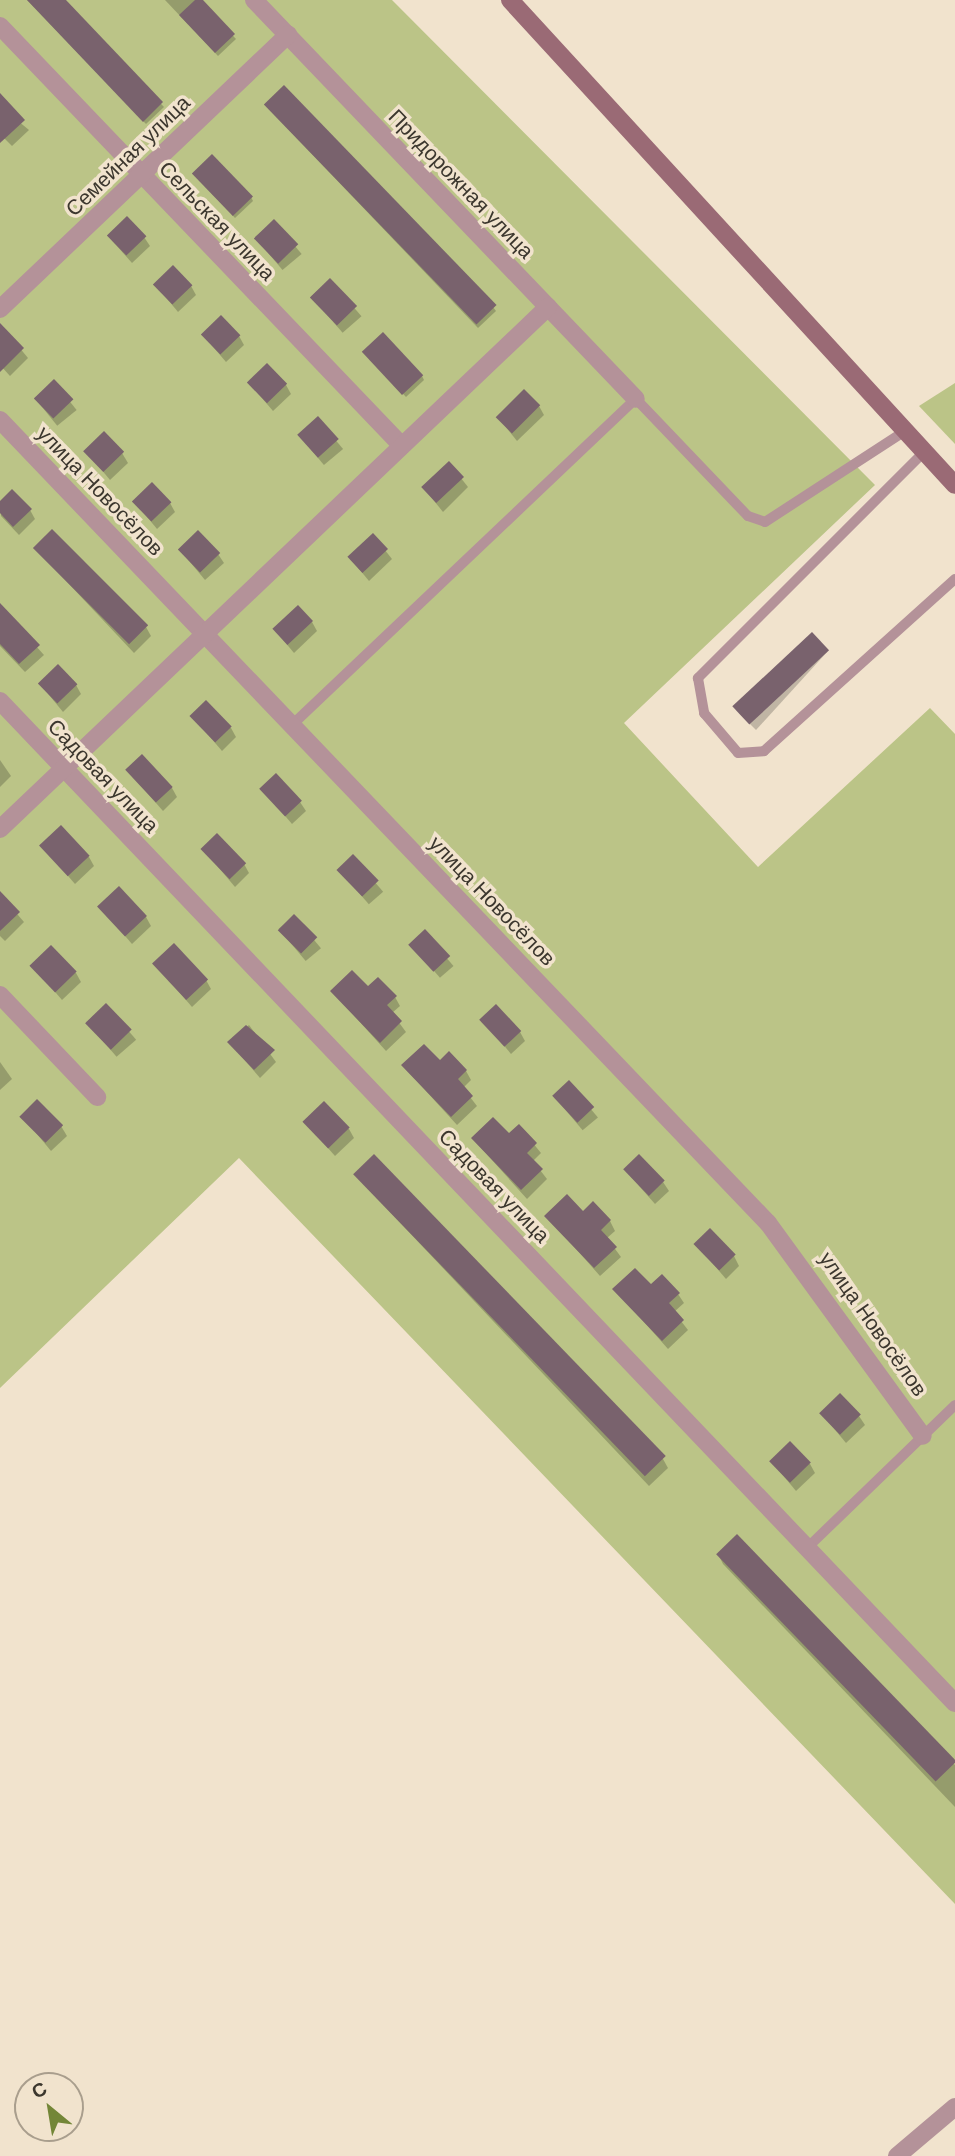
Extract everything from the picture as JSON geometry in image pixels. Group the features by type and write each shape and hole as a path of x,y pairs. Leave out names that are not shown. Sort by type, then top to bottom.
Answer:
{"main road":[{"path":"510,0 955,485"}],"street":[{"name":"Придорожная улица","path":"254,0 636,399"},
{"name":"Сельская улица","path":"0,26 402,446"},
{"name":"Семейная улица","path":"0,309 288,35"},
{"path":"0,829 548,307"},
{"name":"улица Новосёлов","path":"0,420 768,1223 923,1436"},
{"name":"Садовая улица","path":"0,701 955,1703"},
{"path":"0,995 97,1097"},
{"path":"897,2156 955,2106"}],"lane":[{"path":"292,725 636,399 748,516 765,522 905,431"},
{"path":"924,452 698,678 704,713 738,753 764,751 955,579"},
{"path":"807,1548 955,1405"}],"green space":[{"path":"0,0 392,0 875,485 624,723 758,867 930,708 955,734 955,1904 239,1158 0,1388"},
{"path":"955,383 955,444 919,406"}],"building":[{"path":"27,0 66,0 163,102 143,122"},
{"path":"195,0 203,0 235,34 215,53 179,15"},
{"path":"284,85 497,305 476,325 264,104"},
{"path":"0,93 25,120 0,143"},
{"path":"212,154 253,196 233,216 192,173"},
{"path":"127,216 146,236 126,256 107,235"},
{"path":"274,219 298,244 278,264 254,238"},
{"path":"173,265 192,285 172,305 153,284"},
{"path":"330,278 357,306 337,326 310,297"},
{"path":"221,315 240,335 220,355 201,334"},
{"path":"0,323 24,348 0,372"},
{"path":"383,332 423,375 402,395 362,352"},
{"path":"267,363 287,384 267,403 247,382"},
{"path":"54,379 73,399 53,419 34,398"},
{"path":"524,389 540,405 512,434 496,417"},
{"path":"318,416 339,439 318,458 297,435"},
{"path":"104,431 124,452 103,472 83,451"},
{"path":"449,461 464,477 436,503 421,487"},
{"path":"152,482 171,502 151,522 132,501"},
{"path":"12,489 32,509 13,527 0,513 0,501"},
{"path":"52,529 148,625 129,644 33,548"},
{"path":"198,530 220,553 200,572 178,549"},
{"path":"373,533 388,549 362,573 347,557"},
{"path":"0,603 40,645 19,664 0,644"},
{"path":"298,605 313,621 287,645 272,629"},
{"path":"812,632 829,650 749,725 732,706"},
{"path":"58,664 77,684 57,704 38,683"},
{"path":"206,700 232,727 215,743 189,716"},
{"path":"142,754 173,787 156,803 125,770"},
{"path":"276,773 302,801 285,816 259,789"},
{"path":"61,825 90,856 68,876 39,845"},
{"path":"217,833 246,863 230,879 200,849"},
{"path":"353,854 379,881 362,897 336,870"},
{"path":"119,886 147,916 125,936 97,906"},
{"path":"0,891 20,912 0,931"},
{"path":"294,914 317,937 301,954 278,930"},
{"path":"425,929 450,956 433,972 408,945"},
{"path":"174,943 208,980 186,1000 152,963"},
{"path":"51,945 77,972 55,992 29,966"},
{"path":"352,970 368,986 378,977 397,996 387,1005 402,1021 380,1043 330,991"},
{"path":"106,1003 132,1030 111,1050 85,1023"},
{"path":"496,1004 521,1031 504,1047 479,1020"},
{"path":"246,1025 275,1050 254,1070 227,1042"},
{"path":"424,1044 440,1060 449,1051 467,1070 458,1079 473,1096 451,1117 401,1065"},
{"path":"569,1080 594,1107 577,1123 552,1096"},
{"path":"37,1099 63,1125 45,1143 19,1117"},
{"path":"324,1101 350,1128 328,1148 302,1122"},
{"path":"493,1117 509,1133 519,1124 537,1143 527,1153 543,1169 521,1190 471,1138"},
{"path":"374,1154 666,1456 645,1476 353,1174"},
{"path":"639,1154 665,1181 649,1196 623,1169"},
{"path":"567,1194 583,1211 593,1201 611,1220 601,1230 617,1247 594,1268 544,1216"},
{"path":"710,1228 736,1255 719,1271 693,1244"},
{"path":"635,1268 651,1284 662,1274 680,1293 669,1303 684,1320 662,1341 612,1289"},
{"path":"840,1393 861,1415 840,1435 819,1413"},
{"path":"790,1441 811,1463 790,1483 769,1461"},
{"path":"737,1534 955,1760 936,1781 716,1554"}]}
